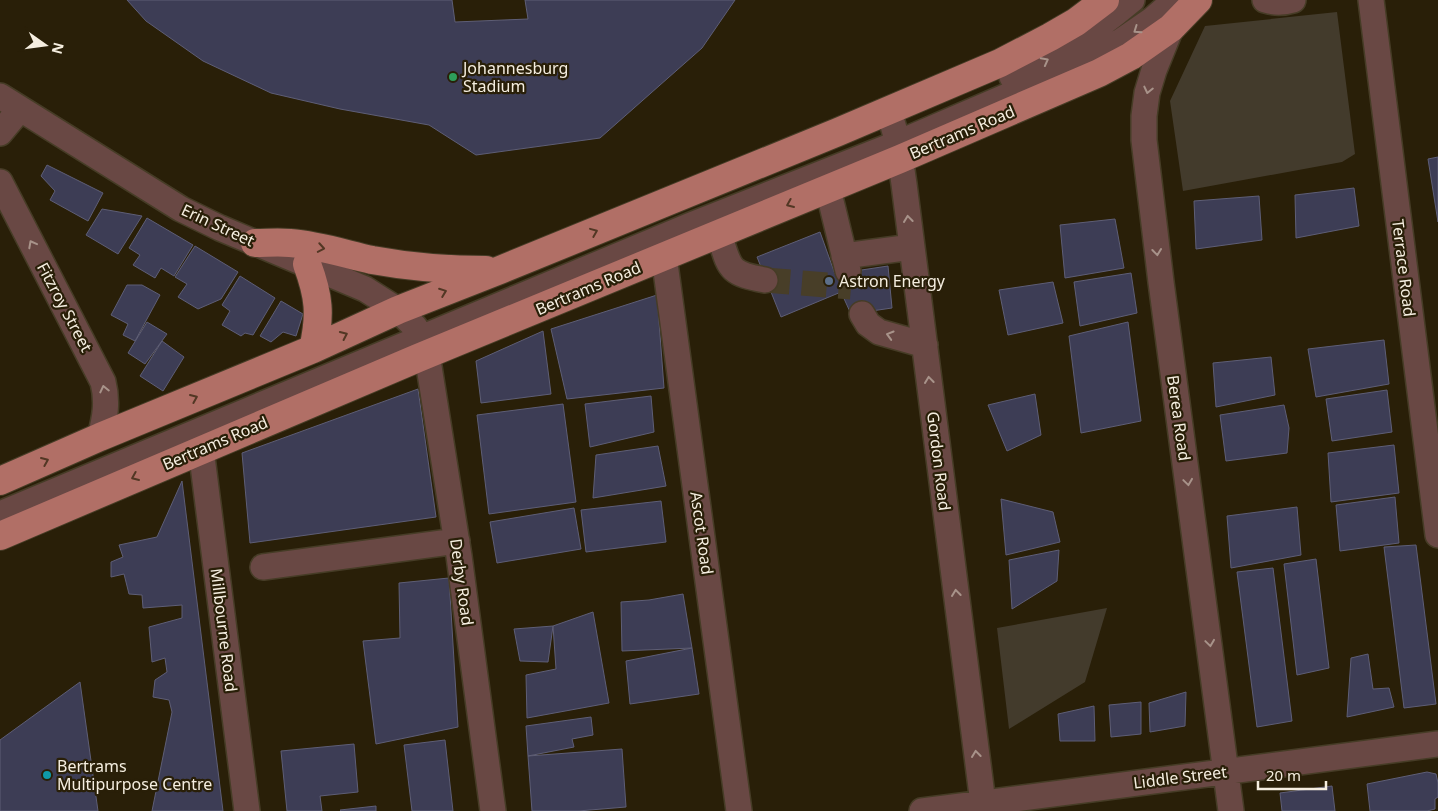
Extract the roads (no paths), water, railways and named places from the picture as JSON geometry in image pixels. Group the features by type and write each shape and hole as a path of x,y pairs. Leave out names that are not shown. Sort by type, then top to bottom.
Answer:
{"main road":[{"name":"Bertrams Road","path":"0,481 100,437 313,349 415,333 664,256 828,189 895,135 1000,63 1076,22 1105,0"},
{"name":"Bertrams Road","path":"0,536 201,449 415,333 500,270 895,135 1099,73 1131,56 1170,28 1198,0"},
{"path":"255,243 290,243 327,249 371,260 427,267 500,270"},
{"path":"307,264 318,296 318,330 313,349"}],"street":[{"path":"895,135 1070,47 1104,24 1132,0"},
{"path":"0,514 415,333 895,135 1056,75 1121,41 1175,0"},
{"path":"1265,0 1282,2 1293,0"},
{"name":"Terrace Road","path":"1371,0 1438,535"},
{"name":"Berea Road","path":"1170,28 1147,93 1144,116 1144,140 1231,811"},
{"path":"0,133 10,102"},
{"name":"Erin Street","path":"10,102 181,209 255,243 365,289 415,333"},
{"name":"Gordon Road","path":"895,135 912,247 983,807"},
{"name":"Fitzroy Street","path":"0,182 103,382 106,394 106,409 100,437"},
{"path":"828,189 846,264 912,247"},
{"path":"719,234 730,267 738,274 765,280"},
{"name":"Ascot Road","path":"664,256 739,811"},
{"path":"862,314 868,324 879,332 924,345"},
{"path":"0,500 288,378 415,333"},
{"name":"Derby Road","path":"415,333 457,541 493,811"},
{"name":"Millbourne Road","path":"201,449 247,811"},
{"path":"263,567 457,541"},
{"name":"Liddle Street","path":"922,811 983,807 1438,744"}],"tunnel":[{"path":"765,280 851,287"}],"place":[{"name":"Johannesburg Stadium","path":"453,77"},
{"name":"Astron Energy","path":"829,281"},
{"name":"Bertrams Multipurpose Centre","path":"47,775"}]}
